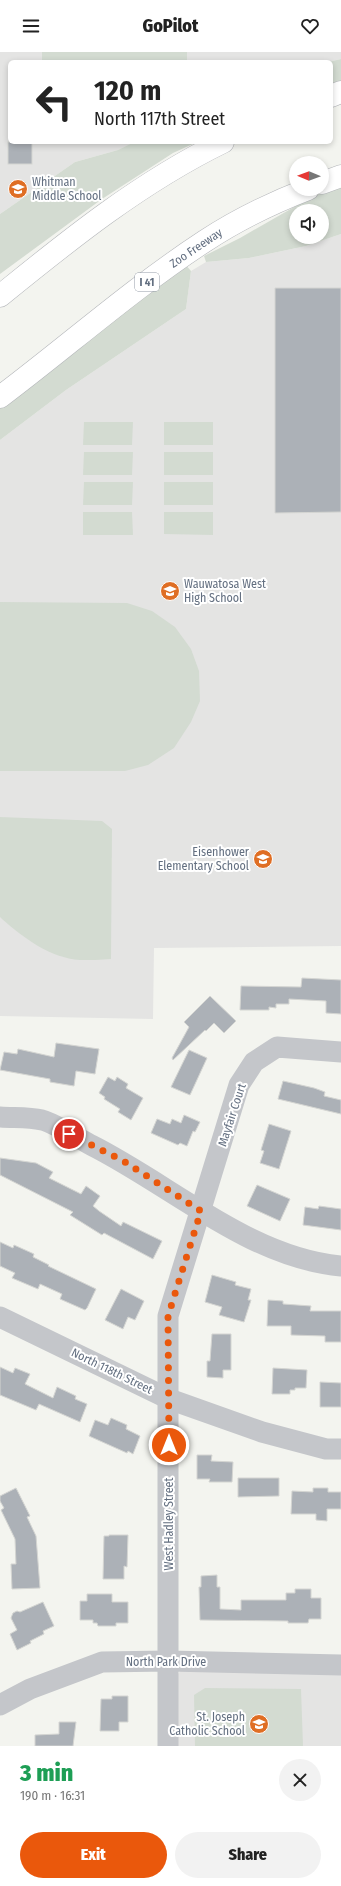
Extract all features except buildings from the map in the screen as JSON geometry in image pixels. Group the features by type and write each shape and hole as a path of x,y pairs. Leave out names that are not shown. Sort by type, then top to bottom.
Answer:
{"highway":[{"path":"0,296 85,227 112,208 191,158 219,144"},
{"path":"329,180 341,176"},
{"name":"Zoo Freeway","path":"0,397 131,294 205,241 240,220 293,196"}],"street":[{"name":"Mayfair Court","path":"201,1211 239,1086 254,1062 277,1048 341,1052"},
{"path":"0,1117 43,1120 122,1160 201,1211 273,1250 331,1266 341,1266"},
{"name":"West Hadley Street","path":"168,1746 168,1316 201,1211"},
{"name":"North 118th Street","path":"0,1317 169,1399 262,1432 326,1449 341,1450"},
{"name":"North Park Drive","path":"0,1705 30,1689 102,1662 168,1661 341,1666"}],"shaded area":[{"path":"0,52 341,52 341,59 333,61 8,60 8,144 130,144 118,150 75,162 0,214"},
{"path":"42,52 187,52 187,60 42,60"},
{"path":"341,59 341,82 333,85 333,61"},
{"path":"130,144 193,144 173,153 102,199 0,274 0,214 75,162 118,150"},
{"path":"341,183 341,234 329,238 329,204 299,204 313,196 329,196 329,187"},
{"path":"289,210 289,244 312,244 249,258 206,262 204,256 240,238"},
{"name":"Wauwatosa West High School","path":"341,234 341,946 154,948 153,1019 0,1016 0,440 66,390 186,309 191,271 206,262 249,258 312,244 329,244 329,238"},
{"path":"184,263 191,271 186,309 66,390 0,440 0,407"},
{"path":"84,422 133,422 132,445 83,445"},
{"path":"164,422 213,422 213,445 164,445"},
{"path":"84,452 133,452 132,475 83,475"},
{"path":"164,452 213,452 213,475 164,475"},
{"path":"84,482 133,482 132,505 83,505"},
{"path":"164,482 213,482 213,505 164,505"},
{"path":"83,512 132,512 133,535 83,535"},
{"path":"164,512 213,512 213,535 164,534"},
{"path":"0,602 127,603 152,611 175,627 191,649 199,671 200,701 191,722 174,748 148,765 125,771 0,771"},
{"path":"0,817 102,821 112,829 111,959 80,960 58,955 28,940 0,917"},
{"name":"St. Joseph Catholic School","path":"181,1670 341,1674 341,1746 177,1746 178,1674"},
{"path":"205,1688 301,1689 303,1746 195,1746 194,1695"}],"place":[{"name":"Whitman Middle School","path":"18,189"},
{"name":"Wauwatosa West High School","path":"170,591"},
{"name":"Eisenhower Elementary School","path":"263,859"},
{"name":"St. Joseph Catholic School","path":"259,1724"}],"route":[{"path":"69,1134 122,1160 201,1211 168,1316 169,1445"}]}
